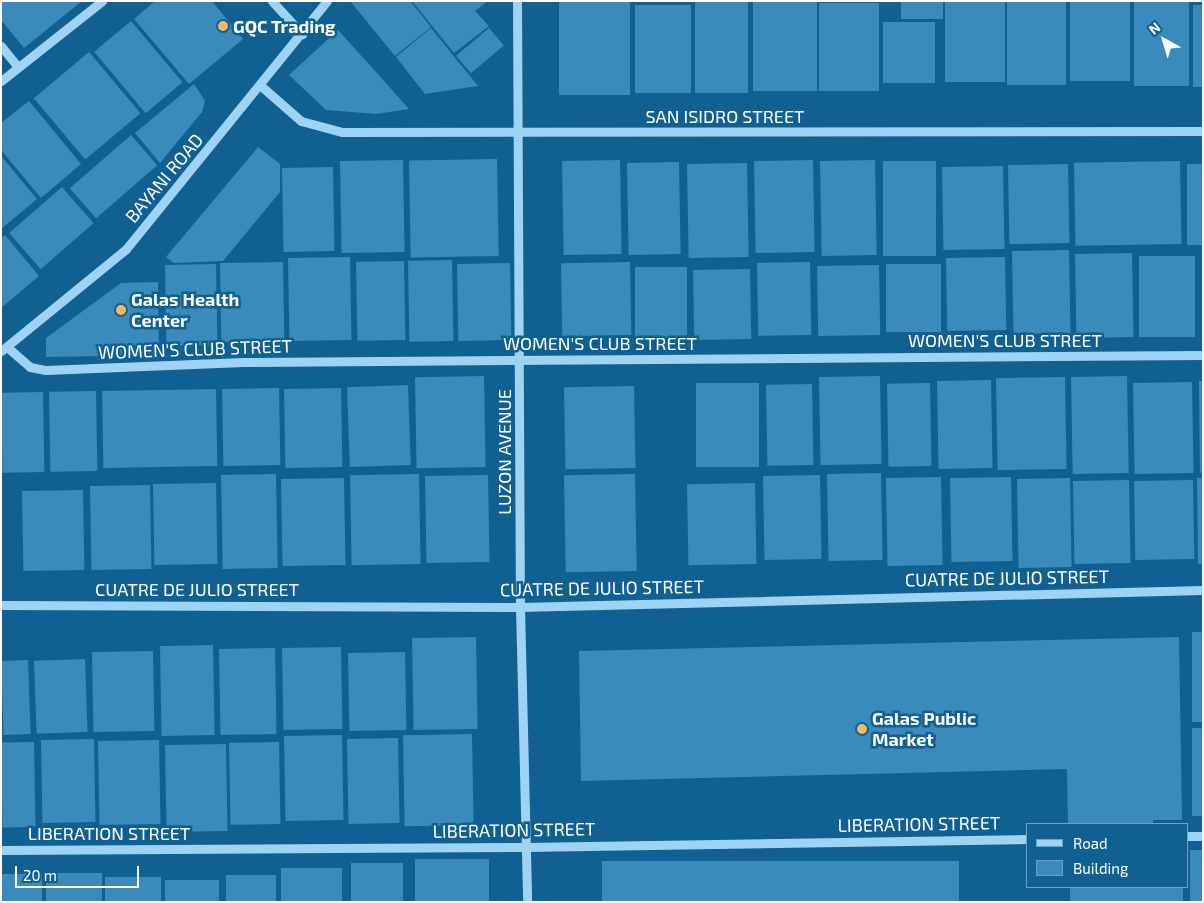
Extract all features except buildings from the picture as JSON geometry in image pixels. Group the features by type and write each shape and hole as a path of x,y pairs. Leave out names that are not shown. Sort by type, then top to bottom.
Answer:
{"street":[{"path":"1,81 102,1"},
{"path":"272,1 302,34"},
{"name":"BAYANI ROAD","path":"4,349 126,249 261,86 327,1"},
{"name":"LUZON AVENUE","path":"517,1 521,359 520,607 527,902"},
{"path":"1,46 18,67"},
{"name":"SAN ISIDRO STREET","path":"261,86 301,121 342,132 1203,131"},
{"name":"WOMEN'S CLUB STREET","path":"4,349 30,367 46,370 243,362 1203,355"},
{"name":"CUATRE DE JULIO STREET","path":"1,605 520,607 1203,590"},
{"name":"LIBERATION STREET","path":"1,850 525,847 1026,839"}],"place":[{"name":"GQC Trading","path":"223,26"},
{"name":"Galas Health Center","path":"121,310"},
{"name":"Galas Public Market","path":"862,729"}]}
